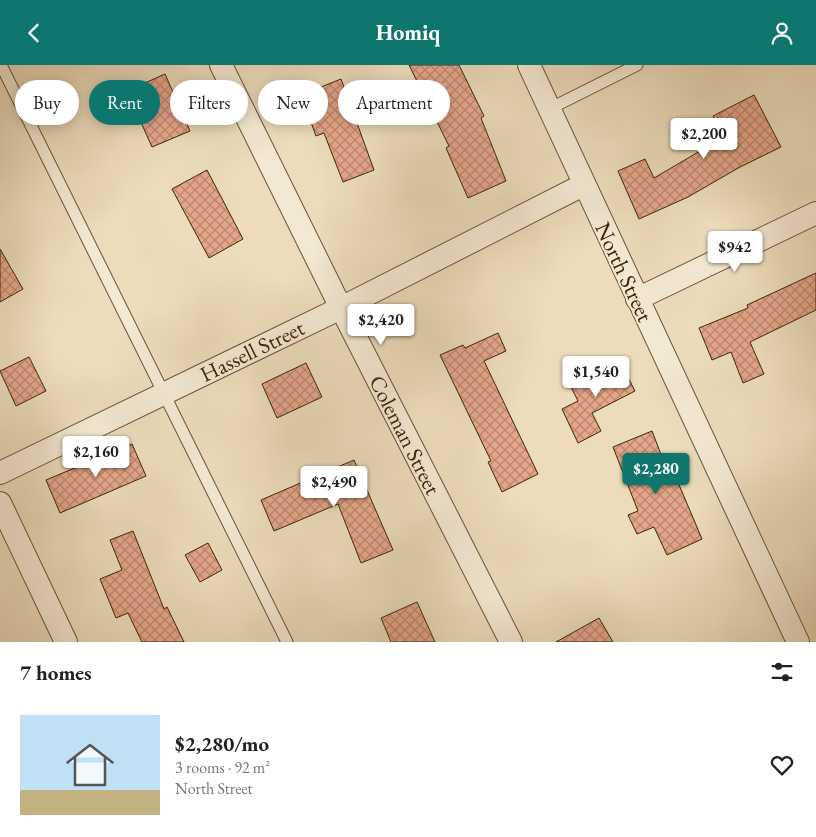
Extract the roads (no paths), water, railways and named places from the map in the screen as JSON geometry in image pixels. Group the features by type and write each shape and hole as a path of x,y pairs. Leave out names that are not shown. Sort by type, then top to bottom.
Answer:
{"street":[{"name":"Coleman Street","path":"221,65 341,308 511,642"},
{"name":"North Street","path":"529,65 583,185 798,642"},
{"name":"Hassell Street","path":"0,473 341,308 583,185"},
{"path":"637,299 816,213"},
{"path":"0,503 66,642"}],"lane":[{"path":"1,65 287,642"},
{"path":"549,109 637,65"}]}
